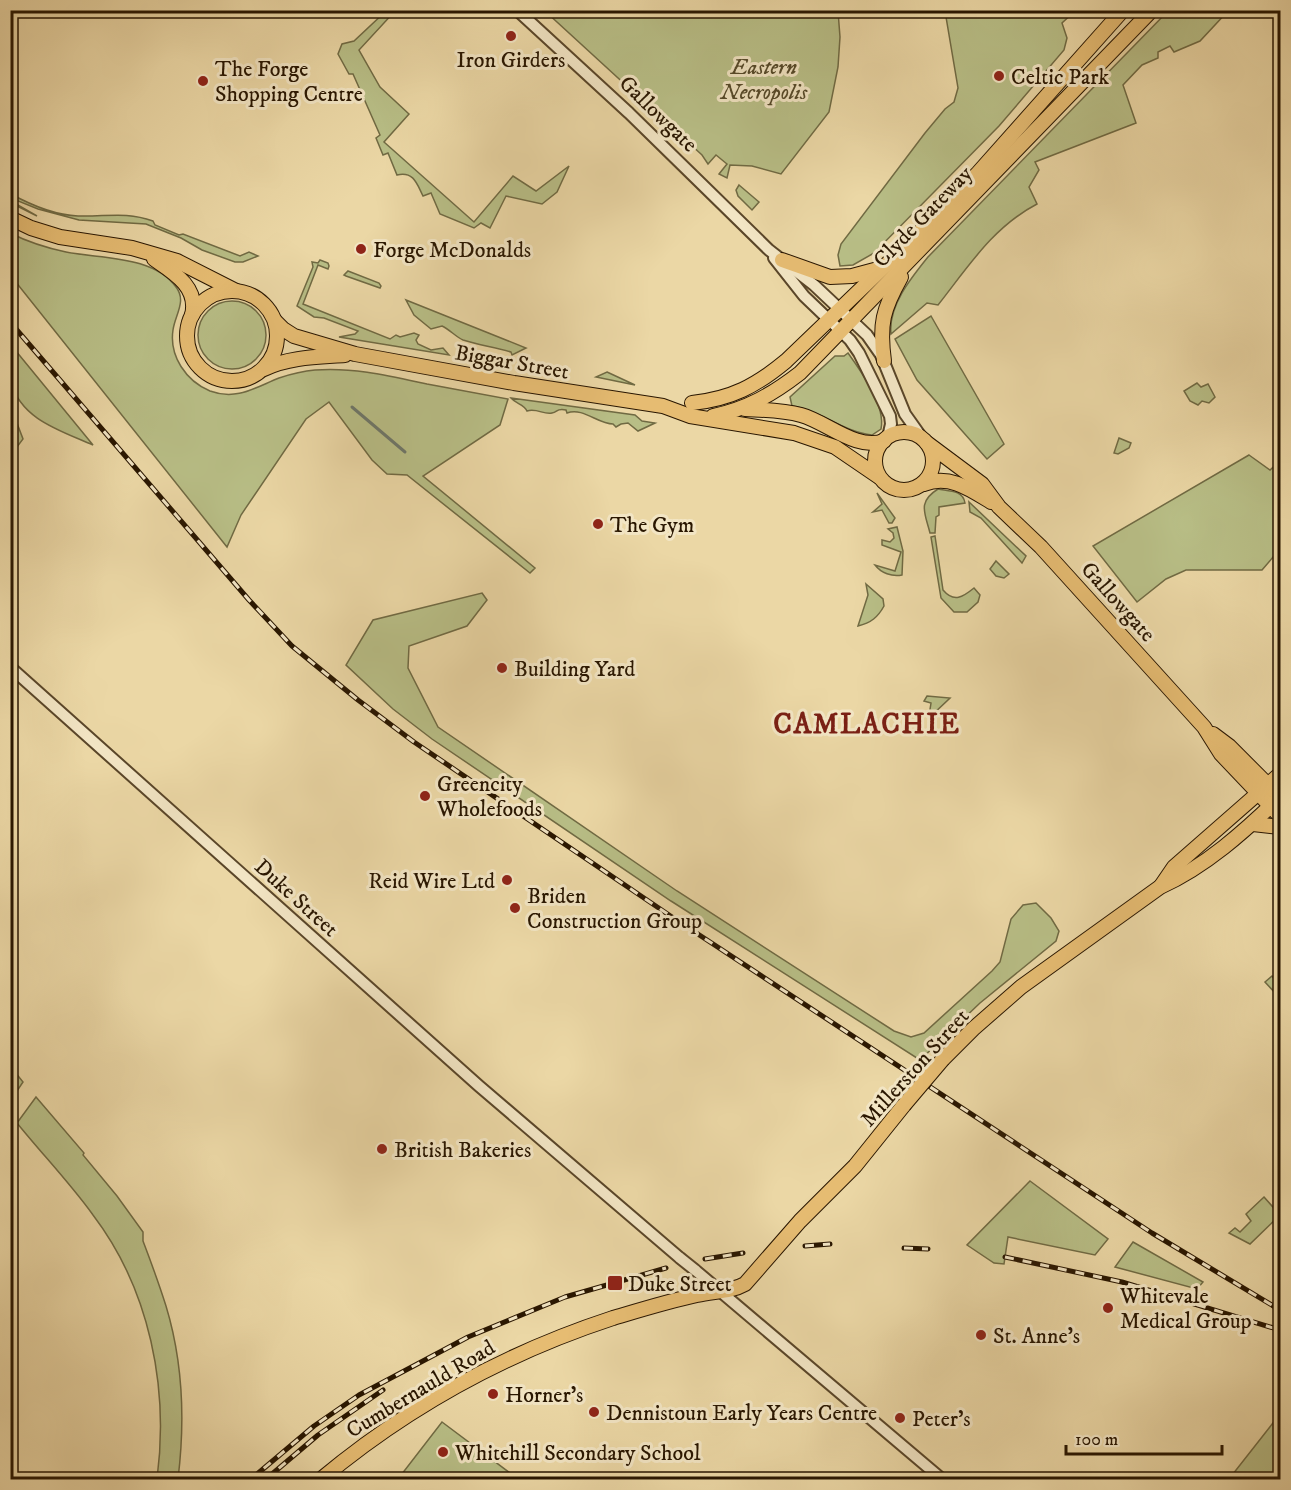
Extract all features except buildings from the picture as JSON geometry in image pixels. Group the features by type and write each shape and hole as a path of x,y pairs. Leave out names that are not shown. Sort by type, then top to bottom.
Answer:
{"main road":[{"name":"Clyde Gateway","path":"692,403 729,396 758,382 786,362 998,152 1123,10"},
{"name":"Clyde Gateway","path":"702,418 743,408 764,399 800,372 1152,10"},
{"path":"10,218 31,228 60,237 142,251 177,261 238,292 258,299 267,307 275,321 278,338 273,355 262,370 254,376 236,381 214,377 204,371 196,362 187,340 193,299 185,283 171,270 142,251"},
{"path":"884,360 881,333 885,311 892,292 913,257"},
{"path":"782,260 830,277 860,275 886,265"},
{"path":"192,315 205,300 215,294 226,291 238,292"},
{"name":"Biggar Street","path":"275,321 294,336 355,354 514,383 663,406 690,416 810,437 835,447 879,477"},
{"name":"Biggar Street","path":"262,370 276,364 300,359 355,354"},
{"name":"Biggar Street","path":"663,406 692,403 802,415 861,441 876,443 886,439"},
{"path":"908,432 925,441 933,454 933,467 924,484 915,489 902,490 889,486 879,477 876,470 876,457 886,439 894,434 908,432"},
{"name":"Gallowgate","path":"925,441 975,478 999,507 1041,547 1204,727 1221,754 1278,804"},
{"name":"Gallowgate","path":"924,484 940,480 961,484 999,507"},
{"name":"Millerston Street","path":"1160,887 1174,867 1281,774"},
{"name":"Millerston Street","path":"719,1291 737,1289 749,1281 800,1221 855,1166 943,1059 1021,987 1160,887 1183,877 1278,804"},
{"path":"1253,824 1281,827"},
{"name":"Cumbernauld Road","path":"320,1479 386,1428 445,1392 508,1358 616,1317 695,1295 719,1291"}],"street":[{"name":"Gallowgate","path":"517,10 622,106 769,250 852,320 876,346 884,360 905,414 925,441"},
{"name":"Gallowgate","path":"769,250 804,296 859,353 885,403 891,424 886,439"},
{"name":"Duke Street","path":"10,667 462,1071 680,1258 944,1479"}],"green space":[{"path":"386,11 395,11 359,50 380,87 409,114 384,142 474,222 513,176 536,191 569,166 557,192 542,204 506,196 490,228 481,223 474,228 440,214 431,193 423,196 417,183 411,177 403,174 397,175 388,153 383,155 376,138 380,135 353,74 349,74 338,54 342,44 354,41"},
{"name":"Eastern Necropolis","path":"545,11 838,11 840,37 838,67 829,112 781,174 752,166 730,165 727,178 719,174 727,164 716,155 708,164 702,155"},
{"path":"945,11 1075,11 1062,23 1067,38 1064,50 999,126 874,253 853,265 840,266 838,255 841,244 925,133 954,102 958,88"},
{"path":"1168,11 1228,11 1200,41 1174,52 1170,46 1158,52 1158,58 1142,65 1123,85 1136,123 1035,162 1039,170 1029,187 1037,204 1021,213 994,236 938,305 927,303 891,334 893,313 897,303 908,283 928,257"},
{"path":"739,185 759,202 752,210 738,196 736,190"},
{"path":"11,194 35,206 60,214 124,215 143,218 179,235 183,234 240,256 249,252 258,256 243,262 235,262 202,250 181,238 146,224 79,220 38,209 16,200 16,204 37,216 11,203"},
{"path":"10,233 59,250 126,260 154,269 166,277 176,287 180,298 172,340 177,358 194,381 210,391 220,394 238,394 292,374 329,369 371,373 508,399 500,425 423,476 535,568 530,573 407,475 387,474 372,460 329,402 306,419 241,515 227,547 11,276"},
{"path":"320,260 328,263 328,269 318,265 303,304 390,339 396,335 400,337 414,333 419,335 416,340 418,344 431,350 443,348 449,355 339,337 355,334 358,331 324,318 314,317 297,306 313,267 312,262 318,263"},
{"path":"348,271 379,283 381,286 380,288 344,275"},
{"path":"406,300 526,348 512,355 511,352 463,340 442,326 431,329 414,315"},
{"path":"232,301 245,304 256,311 263,322 266,335 263,348 256,359 245,366 232,369 219,366 208,359 201,348 198,335 201,322 208,311 219,304"},
{"path":"931,316 1004,444 987,459 917,380 895,339"},
{"path":"11,345 93,445 56,429 33,415 24,406 16,395 10,378"},
{"path":"848,353 871,389 880,410 881,429 872,435 851,430 812,412 792,406 790,397 835,356 844,356"},
{"path":"607,372 635,385 596,377"},
{"path":"1197,383 1201,387 1208,384 1215,397 1209,403 1202,401 1198,405 1190,401 1184,391"},
{"path":"511,398 635,415 642,421 655,423 638,431 628,423 616,427 579,412 527,411"},
{"path":"11,414 15,418 23,439 11,455"},
{"path":"1119,438 1131,443 1129,448 1118,454 1114,453"},
{"path":"1249,455 1270,470 1280,461 1280,549 1262,570 1186,570 1166,579 1137,602 1093,546"},
{"path":"938,489 958,493 965,503 939,507 935,533 930,533 924,508 927,499"},
{"path":"877,493 895,518 892,523 889,523 882,510 873,512 882,504"},
{"path":"969,502 1026,556 1022,563 981,518 970,512"},
{"path":"897,527 903,551 902,575 891,575 875,565 895,571 901,552 882,545 882,540 890,542 894,538 893,533 888,529"},
{"path":"935,536 943,590 951,596 958,597 974,588 980,595 978,602 967,612 954,612 941,598 931,537"},
{"path":"996,561 1009,574 1004,578 996,576 990,569"},
{"path":"866,584 883,599 884,606 874,619 858,626 868,595"},
{"path":"482,593 487,600 467,626 409,646 408,668 438,727 677,891 894,1031 911,1037 924,1033 992,971 1000,962 1011,919 1023,905 1036,903 1051,918 1059,931 1056,941 980,1003 920,1060 671,901 432,739 393,709 346,665 373,620"},
{"path":"927,696 950,698 929,716 931,703 924,701"},
{"path":"1272,976 1280,986 1280,991 1276,994 1265,982"},
{"path":"11,1067 23,1082 11,1100"},
{"path":"36,1097 84,1153 83,1155 143,1232 143,1241 172,1327 179,1370 182,1414 178,1479 157,1479 160,1410 157,1375 151,1341 129,1275 113,1244 93,1215 17,1123"},
{"path":"1030,1181 1108,1239 1095,1255 1008,1237 1004,1264 994,1263 967,1245"},
{"path":"1264,1197 1280,1215 1250,1244 1229,1233 1235,1228 1240,1232 1251,1221 1246,1214"},
{"path":"1133,1242 1203,1282 1197,1289 1115,1267"},
{"path":"1280,1414 1280,1479 1229,1479"},
{"path":"442,1422 518,1479 398,1479"}],"waterway":[{"path":"352,407 405,452"}],"railway":[{"path":"10,322 249,600 292,646 358,700 414,742 672,917 1152,1233 1280,1310"},
{"path":"805,1246 830,1244"},
{"path":"904,1248 928,1249"},
{"path":"705,1259 743,1253"},
{"path":"1005,1257 1122,1282 1280,1330"},
{"path":"250,1480 314,1426 359,1395 468,1337 565,1297 666,1268"},
{"path":"265,1480 318,1435 383,1390"}],"place":[{"name":"Iron Girders","path":"511,36"},
{"name":"Celtic Park","path":"999,76"},
{"name":"The Forge Shopping Centre","path":"203,81"},
{"name":"Forge McDonalds","path":"361,249"},
{"name":"The Gym","path":"598,524"},
{"name":"Building Yard","path":"502,668"},
{"name":"Greencity Wholefoods","path":"425,796"},
{"name":"Reid Wire Ltd","path":"507,880"},
{"name":"Briden Construction Group","path":"515,908"},
{"name":"British Bakeries","path":"382,1149"},
{"name":"Duke Street","path":"615,1283"},
{"name":"Whitevale Medical Group","path":"1108,1308"},
{"name":"St. Anne's","path":"981,1335"},
{"name":"Horner's","path":"493,1394"},
{"name":"Dennistoun Early Years Centre","path":"594,1412"},
{"name":"Peter's","path":"900,1418"},
{"name":"Whitehill Secondary School","path":"443,1452"}],"district":[{"name":"CAMLACHIE","path":"867,723"}]}
